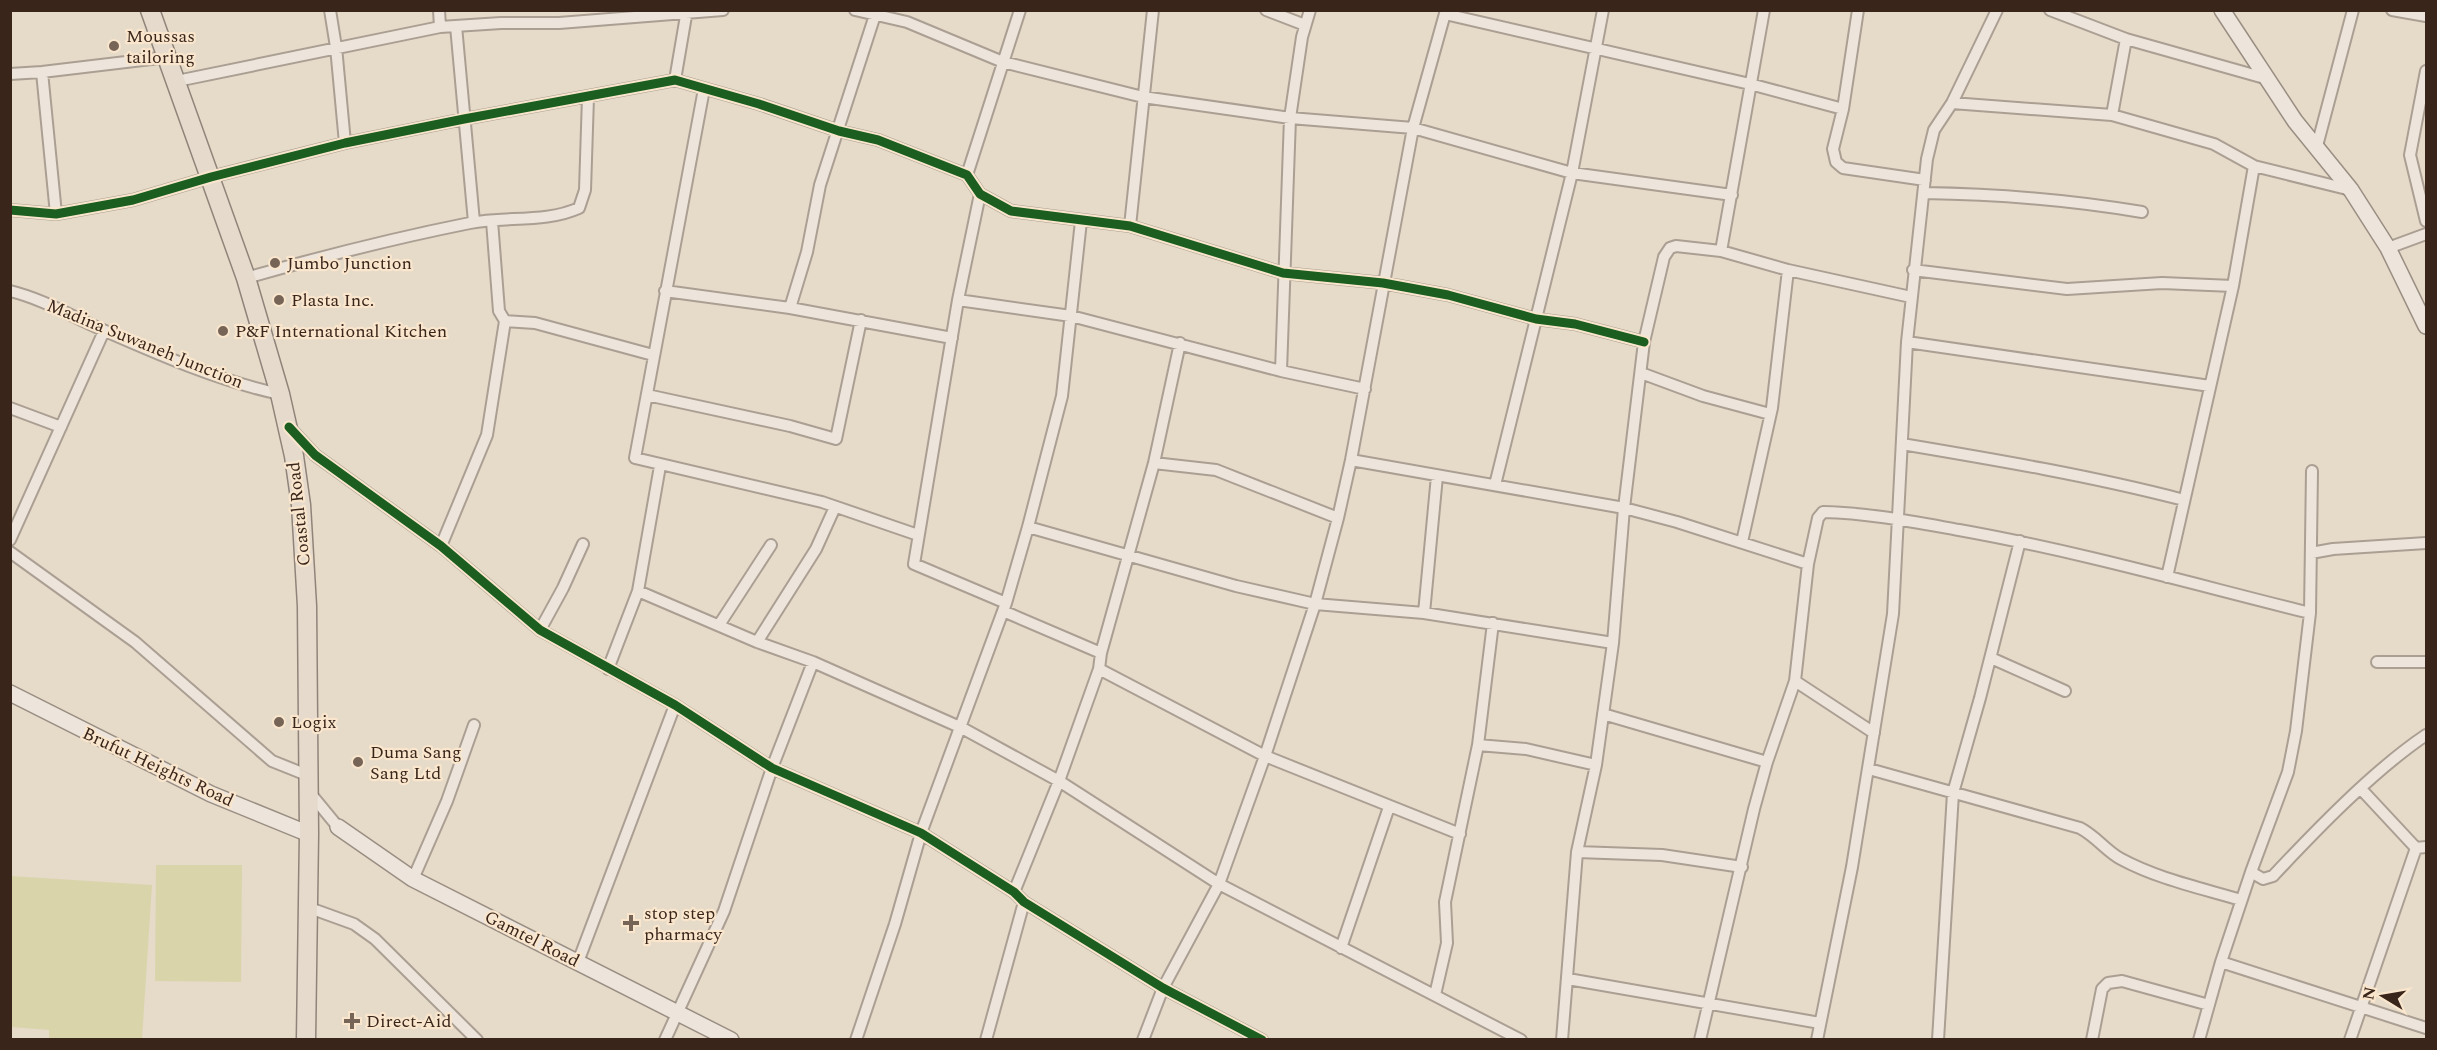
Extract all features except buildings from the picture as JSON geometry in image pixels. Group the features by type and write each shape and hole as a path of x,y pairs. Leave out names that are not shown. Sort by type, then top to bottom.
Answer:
{"main road":[{"name":"Coastal Road","path":"150,10 246,278 289,427 301,505 307,606 309,834 306,1040"}],"street":[{"path":"330,10 336,47 345,143"},
{"path":"439,10 440,27"},
{"path":"177,81 440,27 501,23 559,23 723,10"},
{"path":"855,10 907,22 1003,62 1143,97 1290,118 1413,128 1572,173 1732,195"},
{"path":"907,22 911,10"},
{"path":"967,175 1020,10"},
{"path":"1130,226 1153,10"},
{"path":"1266,10 1305,25"},
{"path":"1281,371 1290,118 1302,37 1310,10"},
{"path":"1495,485 1572,173 1603,10"},
{"path":"1721,251 1764,10"},
{"path":"1858,10 1843,109 1833,149 1836,162 1843,168 1925,180"},
{"path":"1817,1040 1852,867 1893,614 1906,342 1927,159 1934,130 1952,103 1997,10"},
{"path":"2050,10 2126,39 2268,79"},
{"path":"2222,10 2295,121 2351,190 2388,248 2427,326"},
{"path":"2317,146 2353,10"},
{"path":"2392,10 2427,16"},
{"path":"675,80 687,12"},
{"path":"1143,1040 1163,988 1219,884 1265,756 1315,604 1351,460 1413,128 1445,12 1596,50 1750,84 1843,109"},
{"path":"790,308 807,252 820,185 875,15"},
{"path":"456,26 474,222"},
{"path":"2112,115 2126,39"},
{"path":"10,74 168,57"},
{"path":"2427,71 2423,105 2410,155 2427,221"},
{"path":"42,72 56,214"},
{"path":"10,210 56,214 133,200 211,177 345,143 675,80 878,140 967,175 980,194 1011,212 1130,226 1283,273 1383,283 1448,295 1536,319 1575,324 1644,342"},
{"path":"704,89 635,458 660,466 822,502 918,535"},
{"path":"246,278 329,255 474,222 565,214 579,208 585,190 588,97"},
{"path":"1952,103 2112,115 2214,144 2254,166 2351,190"},
{"path":"2167,577 2233,286 2254,166"},
{"path":"980,194 958,300 914,564 1101,653"},
{"path":"1924,194 1986,194 2142,212"},
{"path":"856,1040 895,924 921,833 962,728 1005,607 1028,527 1062,396 1081,220"},
{"path":"441,546 487,435 505,321 499,310 492,221"},
{"path":"2388,248 2427,234"},
{"path":"1562,1040 1577,852 1596,765 1613,643 1624,508 1644,342 1664,257 1670,248 1676,246 1721,251 1788,270 1911,297"},
{"path":"1742,542 1770,414 1788,270"},
{"path":"1913,270 2067,289 2162,283 2233,286"},
{"name":"Madina Suwaneh Junction","path":"10,291 27,295 104,331 199,369 252,388 280,394"},
{"path":"665,291 790,308 952,338"},
{"path":"958,300 1071,316 1281,371 1365,389"},
{"path":"647,395 790,426 836,439 861,320"},
{"path":"505,321 535,323 653,355"},
{"path":"10,540 104,331"},
{"path":"1906,342 2210,386"},
{"path":"1014,892 1059,781 1099,669 1101,653 1154,463 1180,343"},
{"path":"1641,373 1703,396 1770,414"},
{"path":"10,408 61,428"},
{"path":"289,427 315,455 441,546 540,630 675,705 772,768 921,833 1014,892 1024,902 1163,988 1262,1040"},
{"path":"1902,444 2018,463 2184,500"},
{"path":"1351,460 1624,508 1677,522 1808,564"},
{"path":"1154,463 1216,470 1338,518"},
{"path":"608,669 638,591 660,466"},
{"path":"2199,1040 2241,900 2288,772 2296,731 2310,613 2312,471"},
{"path":"1424,613 1437,476"},
{"path":"757,642 816,549 835,507"},
{"path":"1700,1040 1754,809 1767,762 1795,681 1808,564 1818,518 1823,512 1849,512 1899,519 2020,541 2310,613"},
{"path":"1028,527 1127,557 1315,604 1424,613 1613,643"},
{"path":"1938,1040 1953,793 2020,541"},
{"path":"2311,553 2333,549 2427,543"},
{"path":"540,630 583,544"},
{"path":"719,625 771,545"},
{"path":"10,552 135,642 272,761 308,783 338,827"},
{"path":"638,591 757,642 813,662 962,728 1059,781 1219,884 1521,1040"},
{"path":"1435,995 1447,943 1445,902 1478,745 1493,623"},
{"path":"1990,658 2065,691"},
{"path":"665,1040 724,911 772,768 813,662"},
{"path":"2377,662 2427,662"},
{"path":"1099,669 1265,756 1460,834"},
{"path":"1795,681 1874,733"},
{"name":"Brufut Heights Road","path":"10,693 211,794 309,834"},
{"path":"578,962 675,705"},
{"path":"1603,714 1767,762"},
{"path":"413,879 447,801 474,725"},
{"path":"2251,872 2263,879 2273,876 2361,789 2410,746 2427,735"},
{"path":"1478,745 1526,749 1596,765"},
{"path":"1869,769 2080,828 2094,835 2117,857 2139,868 2241,900"},
{"path":"2350,1040 2421,848 2361,789"},
{"path":"1341,948 1389,807"},
{"name":"Gamtel Road","path":"338,827 413,879 731,1040"},
{"path":"1577,852 1662,855 1742,867"},
{"path":"986,1040 1024,902"},
{"path":"307,907 354,924 375,939 477,1040"},
{"path":"2221,962 2427,1028"},
{"path":"1568,979 1820,1023"},
{"path":"2092,1040 2102,989 2108,983 2122,981 2210,1005"}],"shaded area":[{"path":"156,865 242,865 241,982 155,981"},
{"path":"10,876 152,885 142,1039 49,1039 49,1030 11,1027"}],"cycle path":[{"path":"10,210 56,214 133,200 211,177 345,143 675,80 759,104 839,131 878,140 967,175 980,194 1011,211 1130,226 1283,273 1383,283 1448,295 1536,319 1575,324 1644,342"},
{"path":"289,427 315,455 441,546 540,630 675,705 772,768 921,833 1014,892 1024,902 1163,988 1262,1040"}],"place":[{"name":"Moussas tailoring","path":"114,46"},
{"name":"Jumbo Junction","path":"275,263"},
{"name":"Plasta Inc.","path":"279,300"},
{"name":"P&F International Kitchen","path":"223,331"},
{"name":"Logix","path":"279,722"},
{"name":"Duma Sang Sang Ltd","path":"358,762"},
{"name":"stop step pharmacy","path":"631,923"},
{"name":"Direct-Aid","path":"352,1021"}]}
